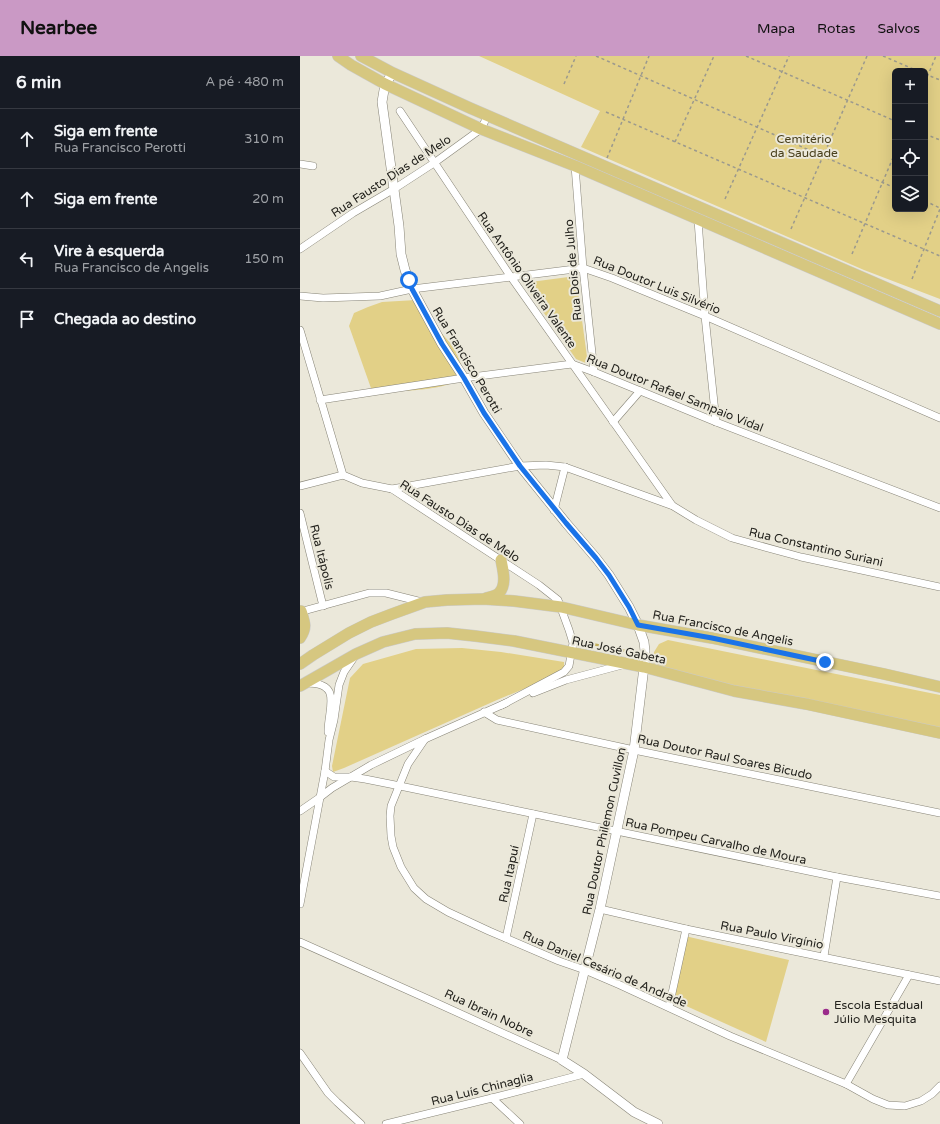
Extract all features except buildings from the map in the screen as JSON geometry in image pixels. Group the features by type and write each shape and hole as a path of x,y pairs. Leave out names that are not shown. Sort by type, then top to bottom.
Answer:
{"main road":[{"path":"338,56 385,84 481,129 575,166 940,324"},
{"path":"361,56 393,73 488,116 940,310"},
{"path":"483,599 499,593 502,587 503,575 501,560"},
{"name":"Rua Francisco de Angelis","path":"300,664 349,633 371,622 424,602 483,599 561,607 638,625 712,638 940,687"},
{"path":"300,611 305,626 305,631 300,638"},
{"name":"Rua José Gabeta","path":"302,684 356,654 383,642 415,634 447,633 514,641 626,663 734,691 813,705 939,734"}],"street":[{"path":"385,84 393,73"},
{"name":"Rua Francisco Perotti","path":"385,84 382,102 399,226 401,254 412,289 442,344 484,413 520,466 554,510 596,558 619,590 629,607"},
{"name":"Rua Antônio Oliveira Valente","path":"400,111 511,278 673,506"},
{"name":"Rua Fausto Dias de Melo","path":"300,249 353,213 434,163 481,129 488,116"},
{"path":"300,164 313,166"},
{"name":"Rua Dois de Julho","path":"575,166 583,268 594,372"},
{"path":"698,220 705,316 716,422"},
{"name":"Rua Doutor Luis Silvério","path":"300,296 324,298 380,296 412,289 583,268 612,278 705,316 940,418"},
{"path":"300,330 343,475 300,486"},
{"name":"Rua Doutor Rafael Sampaio Vidal","path":"320,400 464,378 572,364 716,422 940,508"},
{"path":"613,422 640,391"},
{"name":"Rua Constantino Suriani","path":"392,489 520,466 546,465 565,467 673,506 696,520 732,538 801,557 940,587"},
{"path":"554,510 565,467"},
{"name":"Rua Fausto Dias de Melo","path":"343,475 362,483 392,489 539,585 558,600 561,607"},
{"name":"Rua Itápolis","path":"300,513 323,606"},
{"path":"300,611 369,594 380,593 386,593 424,602"},
{"path":"502,705 564,672 569,666 573,643 561,607"},
{"name":"Rua Doutor Philemon Cuvillon","path":"562,1060 600,909 634,750 644,667 644,646 638,625 629,607"},
{"path":"300,904 329,740 334,720 339,685 344,672 356,654"},
{"path":"300,811 332,788 371,765 484,712 566,680 626,663"},
{"path":"302,684 316,683 323,685 330,691 331,703 328,725 329,740"},
{"name":"Rua Doutor Raul Soares Bicudo","path":"484,712 497,720 634,750 940,813"},
{"name":"Rua Daniel Cesário de Andrade","path":"425,739 408,764 391,806 390,816 393,847 398,862 414,888 426,899 448,912 506,938 669,1007 730,1036 846,1084 873,1099 888,1105 905,1106 921,1101 932,1094 940,1086"},
{"name":"Rua Pompeu Carvalho de Moura","path":"324,772 334,777 351,777 400,786 837,877 940,896"},
{"name":"Rua Itapuí","path":"506,938 533,814"},
{"path":"824,956 837,877"},
{"name":"Rua Paulo Virgínio","path":"600,909 940,981"},
{"path":"669,1007 686,928"},
{"name":"Rua Ibrain Nobre","path":"300,942 562,1060 584,1074 634,1112 658,1124"},
{"path":"846,1084 909,975"},
{"path":"300,1053 328,1093 361,1124"},
{"name":"Rua Luís Chinaglia","path":"386,1124 584,1074"},
{"path":"492,1098 518,1123"}],"path":[{"path":"564,84 576,56"},
{"path":"596,56 892,187"},
{"path":"603,165 649,56"},
{"path":"675,142 714,56"},
{"path":"746,56 892,120"},
{"path":"725,198 789,56"},
{"path":"791,229 867,56"},
{"path":"883,56 911,68"},
{"path":"936,56 928,75 940,80"},
{"path":"606,112 940,256"},
{"path":"928,135 940,140"},
{"path":"852,254 892,160"},
{"path":"912,279 940,209 928,203"}],"green space":[{"name":"Cemitério da Saudade","path":"479,56 940,56 940,299 864,270 581,147 600,111"},
{"path":"576,276 588,364 576,359 523,283"},
{"path":"416,300 436,327 453,346 463,371 455,381 439,387 402,391 372,391 349,326 354,313 382,302"},
{"path":"668,640 940,695 940,731 657,672 653,667 654,652 659,644"},
{"path":"462,648 501,652 564,662 564,668 555,676 333,772 332,766 350,678 363,664 416,649"},
{"path":"685,936 789,960 766,1042 673,1000"}],"waterway":[{"path":"592,644 631,652"}],"place":[{"name":"Escola Estadual Júlio Mesquita","path":"826,1012"}],"route":[{"path":"409,280 412,289 442,344 484,413 520,466 554,510 609,575 629,607 638,625 712,638 825,662"}]}
